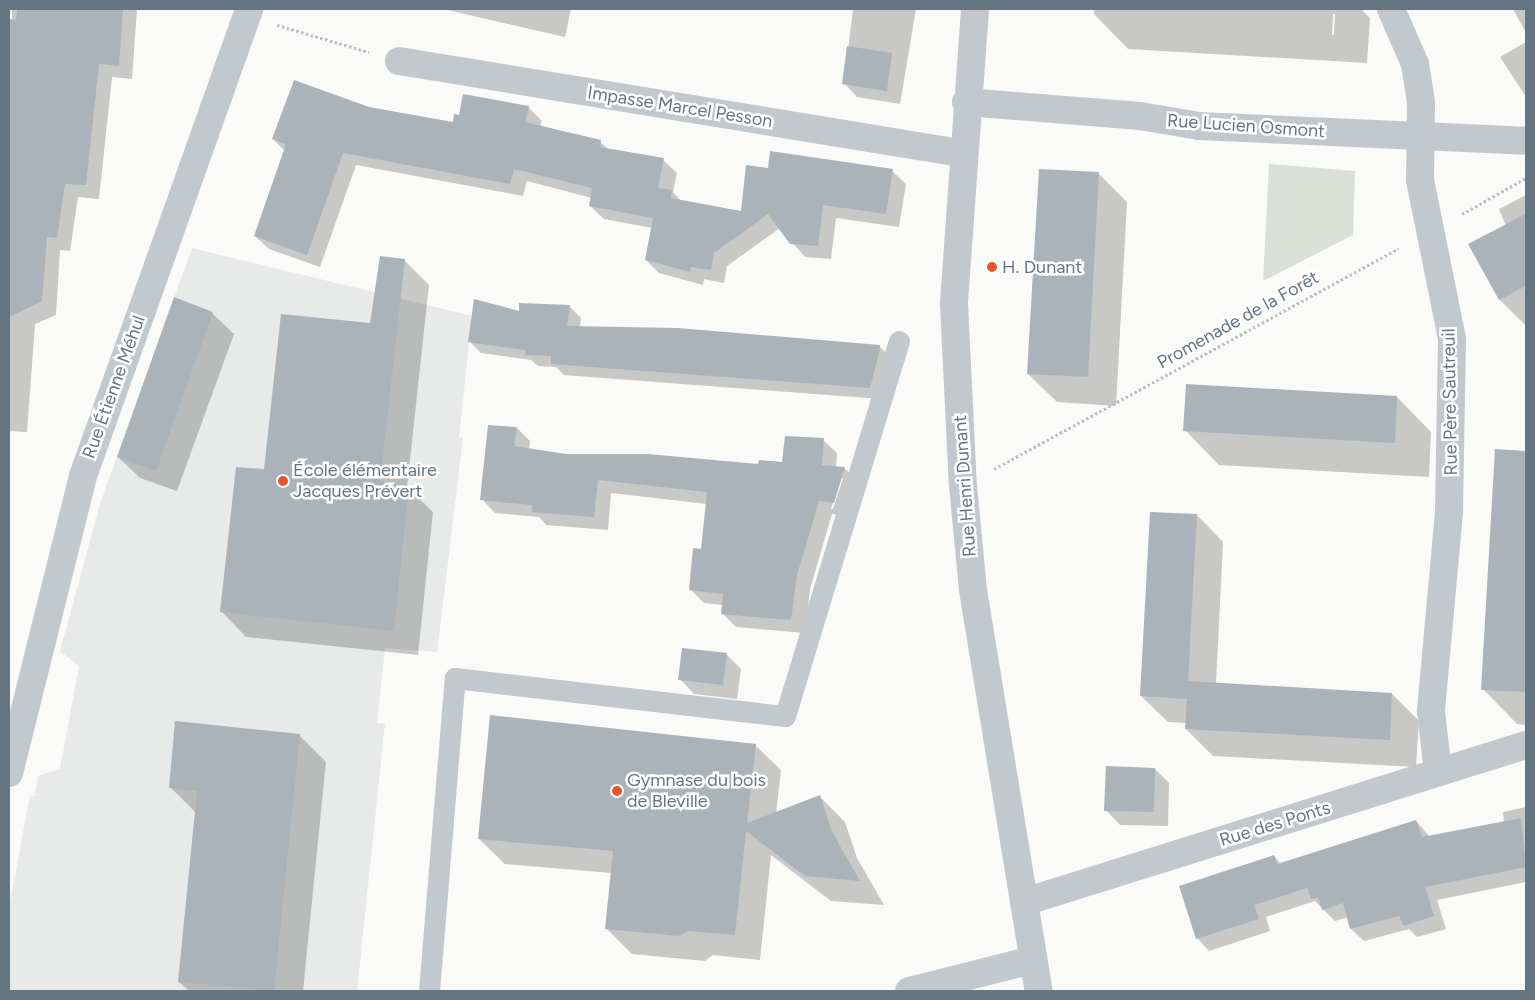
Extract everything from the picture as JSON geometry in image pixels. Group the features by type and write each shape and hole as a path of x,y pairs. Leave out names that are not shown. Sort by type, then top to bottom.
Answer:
{"street":[{"name":"Rue Henri Dunant","path":"975,9 961,153 954,304 963,486 973,590 1032,960 1039,991"},
{"name":"Rue Père Sautreuil","path":"1391,9 1415,64 1421,102 1420,180 1452,338 1454,424 1431,711 1438,772"},
{"name":"Rue Étienne Méhul","path":"9,774 82,476 248,12"},
{"name":"Impasse Marcel Pesson","path":"399,60 961,153"},
{"name":"Rue Lucien Osmont","path":"966,102 1140,116 1163,122 1526,141"},
{"name":"Rue des Ponts","path":"1024,902 1526,745"},
{"path":"909,991 1032,960"}],"lane":[{"path":"429,991 456,678 785,716 899,341"}],"path":[{"path":"248,12 399,60"},
{"name":"Promenade de la Forêt","path":"963,486 1526,178"}],"shaded area":[{"path":"1269,164 1355,171 1353,235 1263,281"},
{"path":"192,248 472,316 459,437 463,438 437,652 385,648 377,723 385,724 357,991 9,991 9,907 30,795 35,796 38,776 60,769 79,666 60,651 100,504"}],"building":[{"path":"17,9 123,9 119,66 99,64 86,185 65,184 57,238 47,237 42,301 9,317 9,19 16,20"},
{"path":"847,46 892,53 887,91 842,84"},
{"path":"294,80 369,107 453,122 454,114 459,115 463,94 529,106 525,122 601,140 600,147 664,158 658,188 672,190 671,198 741,211 746,165 768,168 770,151 893,169 886,214 823,205 818,246 790,244 768,214 714,253 711,270 691,267 690,272 645,260 653,218 589,206 592,188 514,169 510,184 343,153 307,255 254,236 286,144 272,139"},
{"path":"1039,169 1099,172 1088,377 1027,374"},
{"path":"1526,214 1526,286 1499,300 1468,244"},
{"path":"380,256 405,259 380,482 409,486 394,631 220,612 236,467 264,469 281,314 370,323"},
{"path":"174,297 213,312 156,471 117,457"},
{"path":"474,299 519,311 519,303 570,305 567,326 678,328 880,345 880,349 870,388 551,364 551,356 525,355 525,350 468,342"},
{"path":"1186,384 1397,396 1395,443 1183,431"},
{"path":"488,425 517,427 514,446 566,454 648,454 758,464 759,460 782,462 785,436 824,438 822,465 845,467 834,503 819,501 797,575 791,620 721,614 723,594 689,590 693,548 701,549 707,492 598,480 594,517 532,512 532,505 480,500"},
{"path":"1495,449 1526,451 1526,692 1481,690"},
{"path":"1150,512 1197,514 1188,681 1392,693 1390,740 1185,729 1187,699 1140,696"},
{"path":"682,648 727,653 723,685 678,680"},
{"name":"Gymnase du bois de Bleville","path":"490,715 756,744 747,823 820,795 832,832 860,881 805,876 746,831 735,935 687,931 679,936 605,929 613,851 478,839"},
{"path":"175,721 300,734 274,991 178,982 197,791 169,788"},
{"path":"1106,766 1155,768 1154,812 1104,811"},
{"path":"1521,818 1526,867 1425,887 1434,916 1404,926 1399,916 1350,929 1343,903 1322,910 1318,897 1311,899 1307,888 1254,905 1259,919 1196,939 1179,886 1274,855 1277,864 1416,820 1422,837"}],"place":[{"name":"H. Dunant","path":"992,267"},
{"name":"École élémentaire Jacques Prévert","path":"283,481"},
{"name":"Gymnase du bois de Bleville","path":"617,791"}]}
